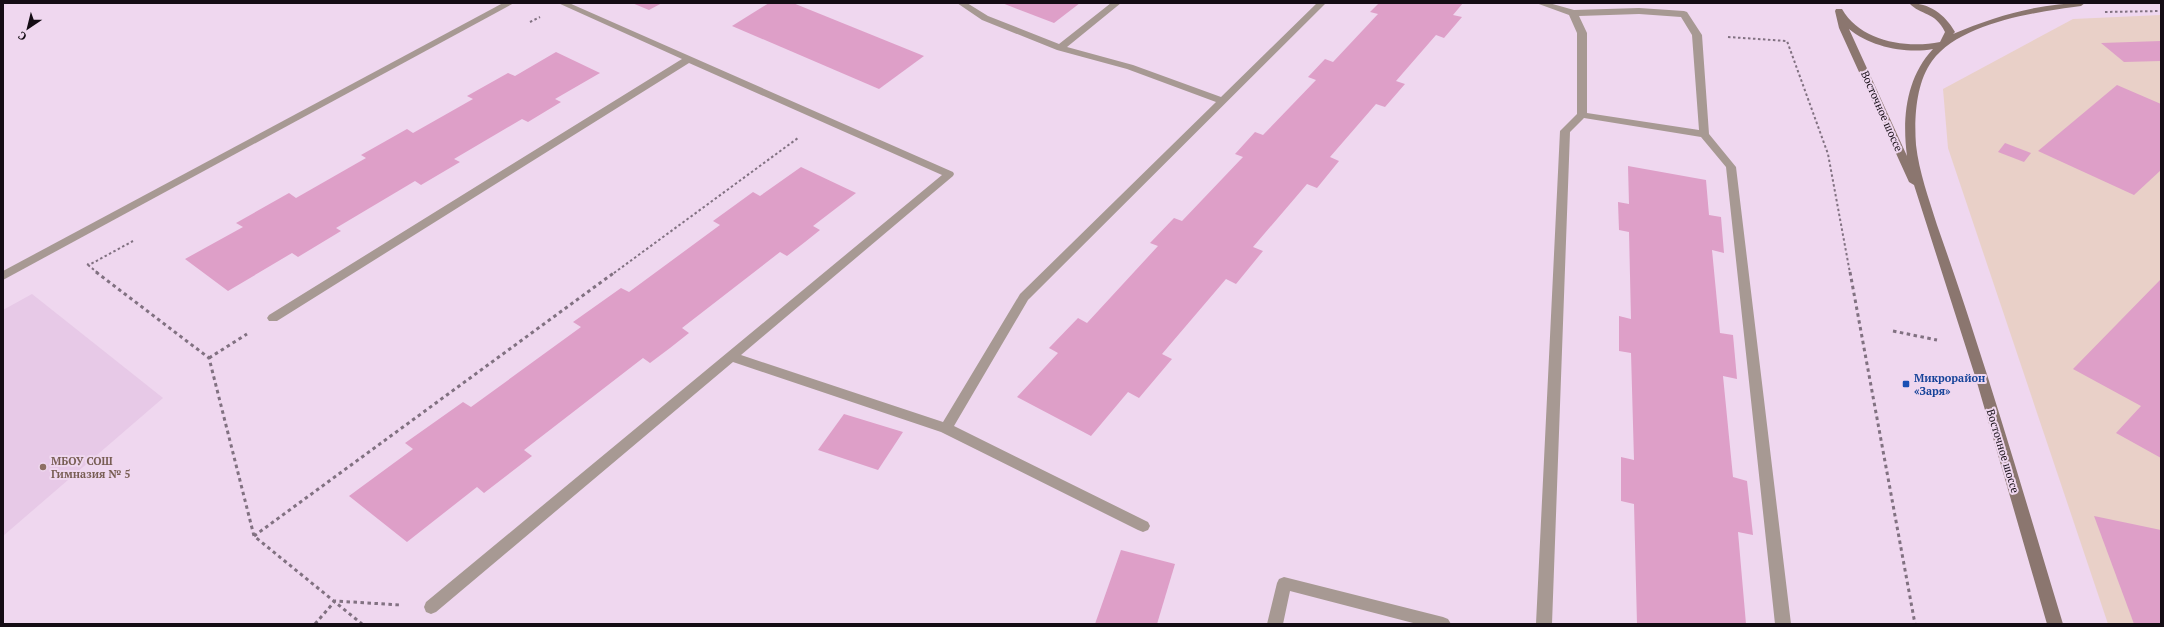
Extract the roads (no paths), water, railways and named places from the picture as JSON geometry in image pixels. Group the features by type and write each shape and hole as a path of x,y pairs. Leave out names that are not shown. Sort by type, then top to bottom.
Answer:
{"main road":[{"path":"1841,7 1845,22 1860,32 1886,43 1913,48 1944,44 1950,32 1946,22 1934,12 1913,3"},
{"name":"Восточное шоссе","path":"2055,624 1972,346 1927,210 1912,144 1912,110 1914,90 1921,72 1930,57 1944,44 1989,23 2018,14 2046,7 2082,3"},
{"name":"Восточное шоссе","path":"1841,7 1844,28 1927,210"}],"street":[{"path":"3,276 510,3"},
{"path":"431,607 948,174 562,3"},
{"path":"961,3 986,18 1060,48 1130,67 1222,101"},
{"path":"1060,48 1116,3"},
{"path":"946,428 1024,297 1322,3"},
{"path":"1540,3 1573,13 1639,11 1684,14 1697,35 1704,134 1731,167 1783,624"},
{"path":"1544,624 1566,132 1582,115 1582,33 1573,13"},
{"path":"273,318 689,59"},
{"path":"1582,115 1704,134"},
{"path":"730,356 946,428 1143,526"},
{"path":"1276,624 1284,583 1444,624"}],"place":[{"name":"Микрорайон «Заря»","path":"1906,384"},
{"name":"МБОУ СОШ Гимназия № 5","path":"43,467"}]}
